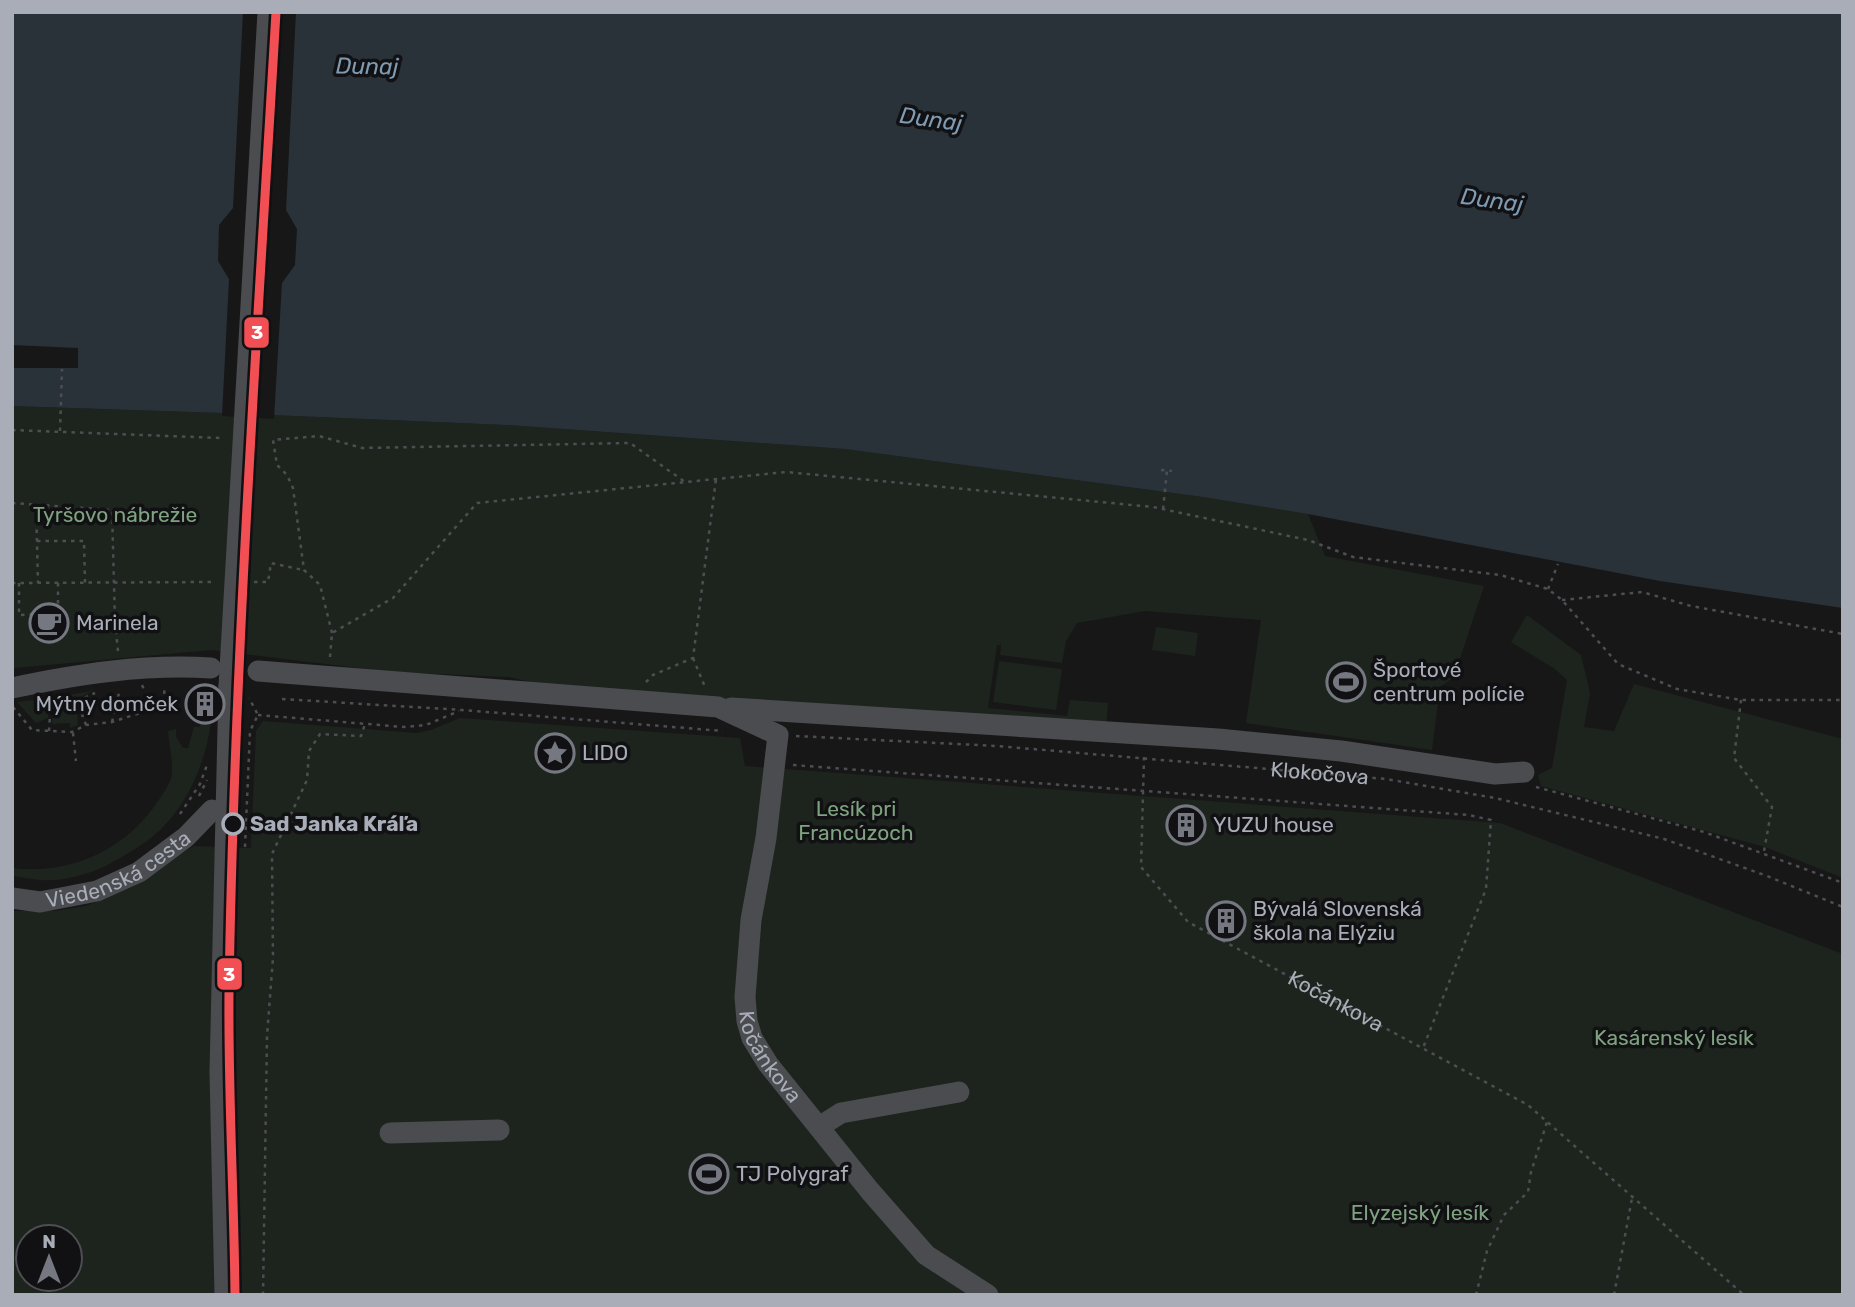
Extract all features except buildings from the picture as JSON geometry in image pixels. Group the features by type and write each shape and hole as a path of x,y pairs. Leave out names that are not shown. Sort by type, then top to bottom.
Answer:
{"street":[{"path":"235,1295 229,1072 238,690 268,12"},
{"path":"238,690 276,12"},
{"path":"12,688 86,673 118,682 163,666 211,668"},
{"name":"Klokočova","path":"258,671 625,701 1218,739 1341,751 1528,779"},
{"path":"715,707 778,735"},
{"name":"Kočánkova","path":"778,735 766,838 751,920 745,997 752,1038 768,1064 870,1191 926,1255 988,1295"},
{"name":"Viedenská cesta","path":"12,898 40,902 97,891 139,872 186,837 205,803"},
{"path":"225,1295 220,1072 236,849"},
{"path":"819,1127 841,1113 959,1092"},
{"path":"390,1133 499,1130"}],"path":[{"path":"60,432 62,369"},
{"path":"12,430 220,438"},
{"path":"304,570 293,488 287,475 277,465 273,440 320,436 362,448 630,443 685,482"},
{"path":"1161,470 1172,471"},
{"path":"1163,509 1167,471"},
{"path":"332,633 393,598 477,503 786,472 1163,509 1308,540 1353,557 1500,575 1548,589 1562,600 1618,664 1677,689 1741,700 1842,699"},
{"path":"715,707 693,658 716,479"},
{"path":"12,503 112,510 118,682 112,722"},
{"path":"36,504 38,583"},
{"path":"37,541 84,541 85,583"},
{"path":"268,582 271,563 304,570 320,585 332,633 328,678"},
{"path":"1548,589 1558,564"},
{"path":"12,583 211,582"},
{"path":"19,583 19,615 58,613"},
{"path":"58,583 58,623"},
{"path":"1562,600 1642,592 1691,606 1843,634"},
{"path":"625,701 653,675 693,658"},
{"path":"12,706 32,730 72,732 86,724 112,722 165,705 163,666"},
{"path":"49,731 53,679"},
{"path":"141,685 152,708"},
{"path":"238,690 258,715 404,727 426,725 462,710"},
{"path":"86,724 77,701 96,692"},
{"path":"282,699 723,731"},
{"path":"1741,700 1734,758 1772,807 1763,852"},
{"path":"236,849 250,730 258,715"},
{"path":"201,717 215,717"},
{"path":"263,1295 267,1036 273,958 272,854 307,780 309,751 320,734 361,736 365,724"},
{"path":"72,732 76,761"},
{"name":"Klokočova","path":"778,735 997,746 1386,779 1495,798 1664,839 1843,907"},
{"name":"Kočánkova","path":"1144,757 1141,867 1188,922 1528,1105 1744,1295"},
{"path":"179,816 200,784 210,759"},
{"path":"777,759 792,765 1469,815 1491,820 1486,889 1423,1048"},
{"path":"205,803 210,774"},
{"path":"1528,779 1704,832 1843,883"},
{"path":"1476,1295 1487,1251 1504,1215 1528,1192 1531,1172 1547,1122"},
{"path":"1615,1295 1632,1197"}],"green space":[{"name":"Tyršovo nábrežie","path":"12,406 507,425 845,449 1203,497 1308,514 1325,556 1484,586 1454,677 1440,687 1432,750 1246,723 1261,620 1145,611 1077,623 1066,641 1062,663 1000,655 1001,645 997,645 988,708 1067,716 1070,700 1108,703 1106,727 573,692 509,677 391,672 211,650 15,668 12,667"},
{"path":"1527,615 1581,655 1590,693 1584,727 1614,731 1634,684 1843,739 1843,878 1765,847 1541,786 1538,775 1552,768 1567,680 1555,669 1511,642"},
{"path":"1156,627 1198,633 1195,656 1152,650"},
{"path":"999,661 1062,669 1056,710 993,702"},
{"path":"93,691 76,699 78,725 70,728 70,723 52,724 55,697"},
{"path":"50,698 48,718 36,723 17,702"},
{"path":"460,718 740,738 745,766 1500,823 1843,954 1843,1295 12,1295 12,911 55,911 85,906 107,898 194,846 251,848 256,731 263,721 416,733"},
{"path":"201,720 211,721 199,769 184,800 152,837 115,861 84,874 50,880 12,876 12,868 53,868 73,864 92,857 126,836 141,823 170,782 172,769 168,731 176,729 176,737 183,748 188,748 194,727 200,727"}],"water":[{"name":"Dunaj","path":"12,12 1843,12 1843,608 1660,581 1308,514 1203,497 845,449 507,425 12,406"}],"pier":[{"path":"243,12 296,12 286,210 297,229 295,265 282,283 274,419 222,416 229,279 218,261 219,225 233,208"},
{"path":"12,345 78,348 78,368 12,368"}],"transit line":[{"name":"3","path":"235,1295 229,1030 232,869 247,502 276,12"}],"place":[{"name":"Marinela","path":"49,623"},
{"name":"Športové centrum polície","path":"1346,682"},
{"name":"Mýtny domček","path":"205,704"},
{"name":"LIDO","path":"555,753"},
{"name":"Sad Janka Kráľa","path":"233,824"},
{"name":"YUZU house","path":"1186,825"},
{"name":"Bývalá Slovenská škola na Elýziu","path":"1226,921"},
{"name":"TJ Polygraf","path":"709,1174"}],"park label":[{"name":"Lesík pri Francúzoch","path":"856,821"},
{"name":"Kasárenský lesík","path":"1674,1038"},
{"name":"Elyzejský lesík","path":"1420,1213"}]}
